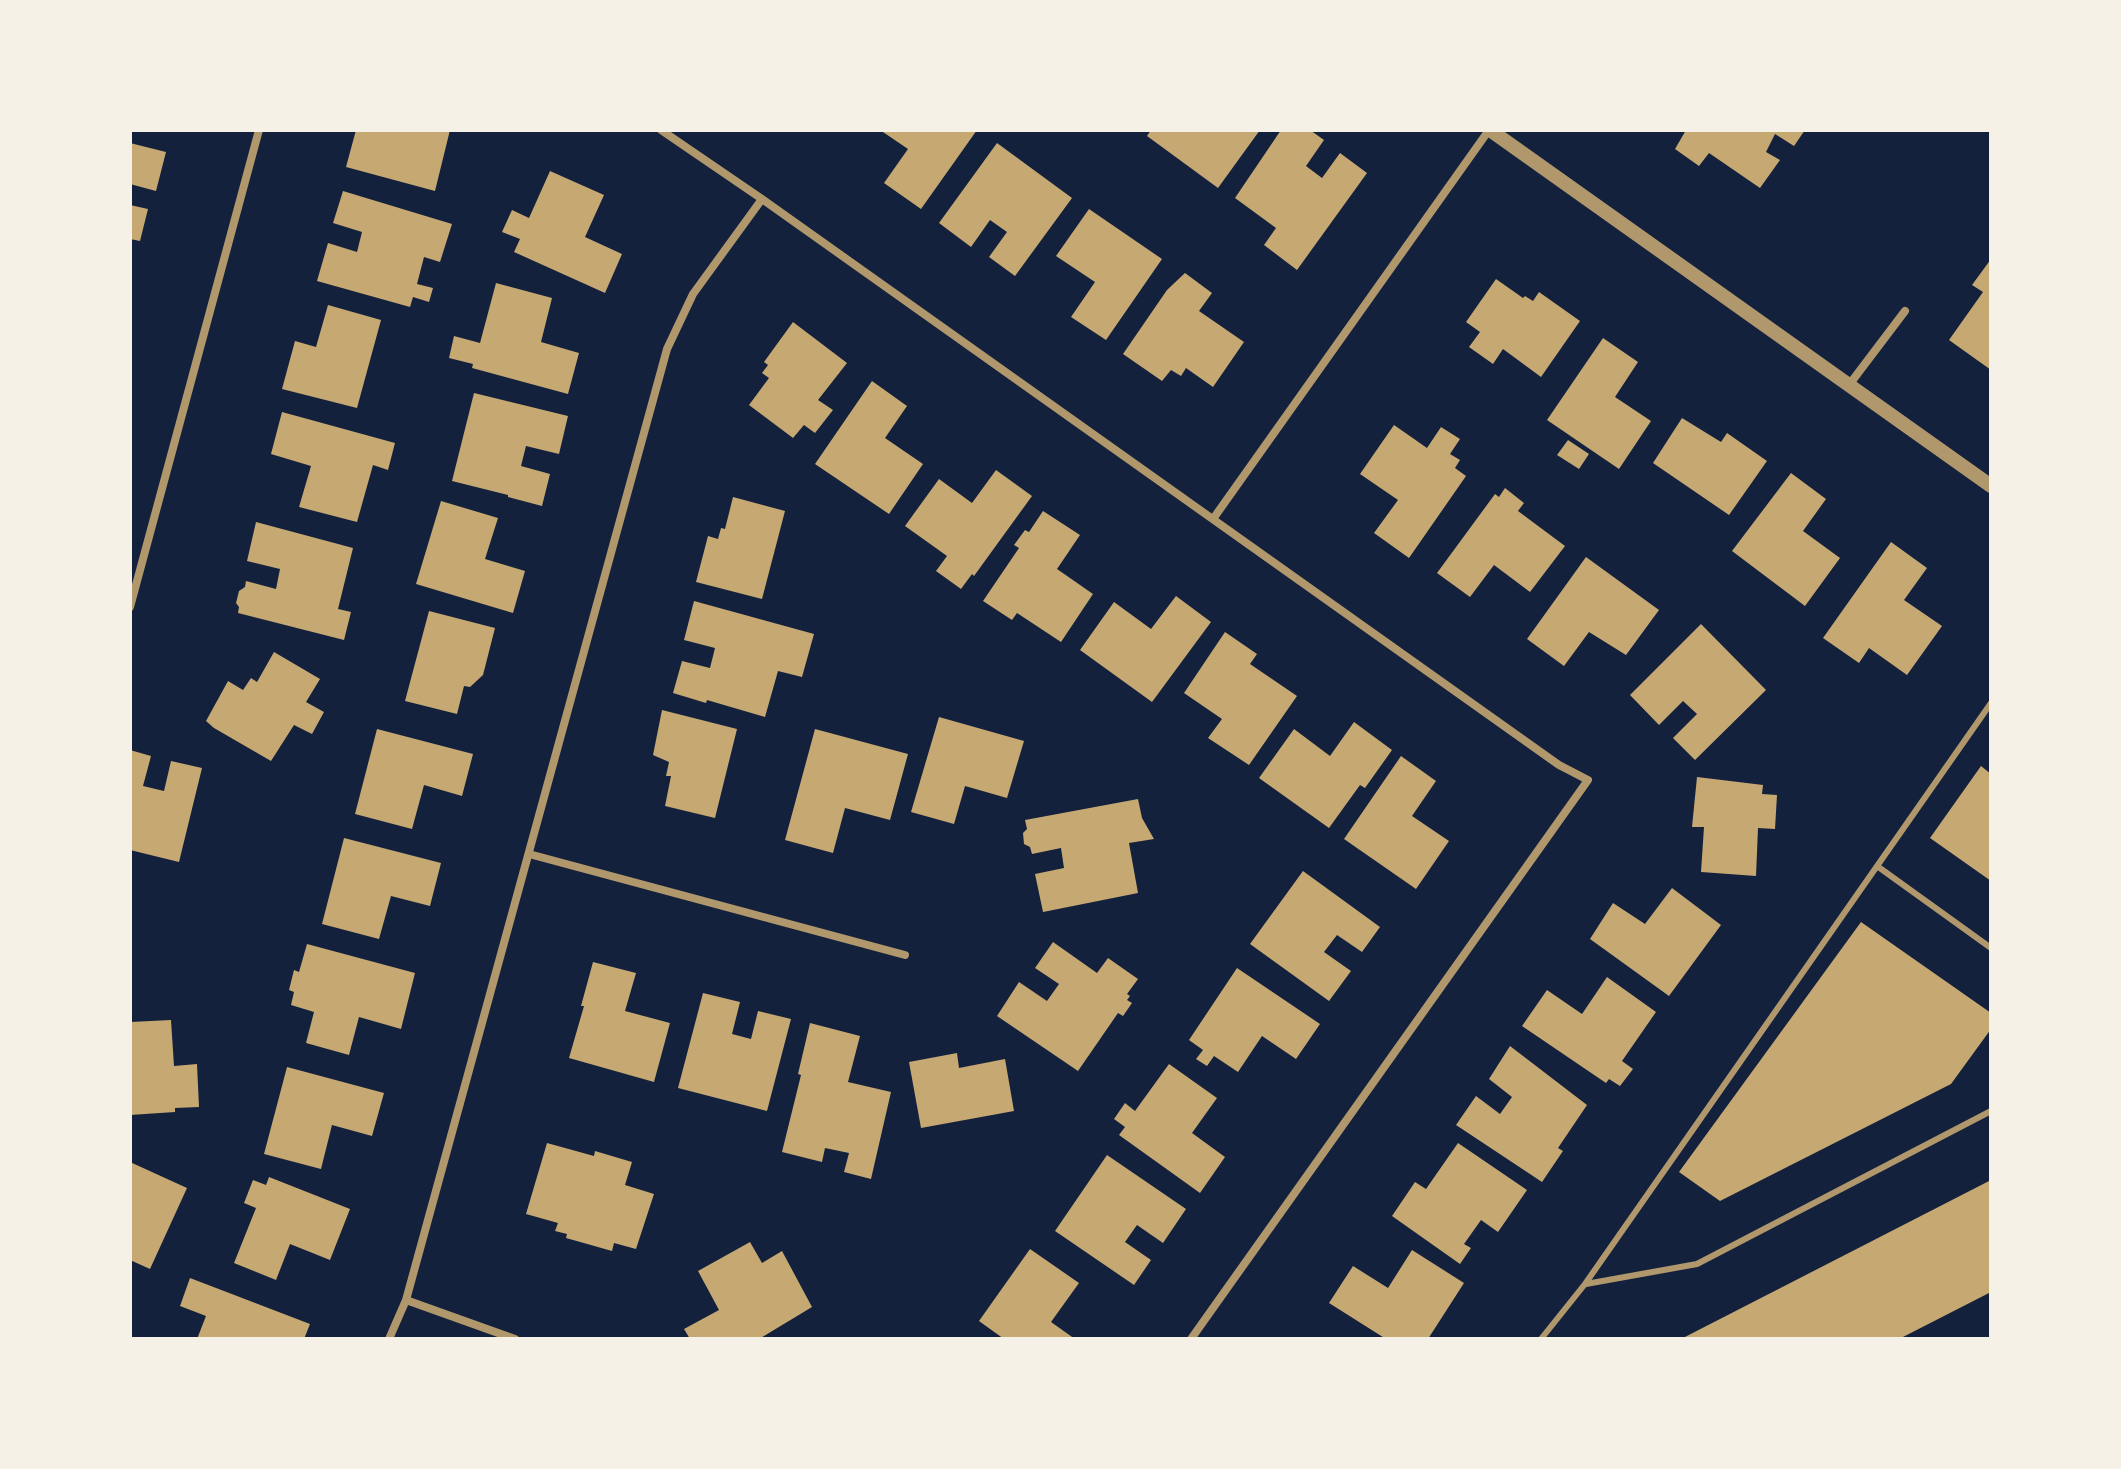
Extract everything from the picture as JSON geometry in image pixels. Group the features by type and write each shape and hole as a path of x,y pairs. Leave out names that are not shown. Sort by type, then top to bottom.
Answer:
{"street":[{"path":"130,607 259,130"},
{"path":"661,130 1559,765 1588,780 1191,1339"},
{"path":"1213,519 1490,130 1991,486"},
{"path":"389,1339 406,1300 667,349 693,294 762,199"},
{"path":"1849,385 1905,311"},
{"path":"529,854 905,955"},
{"path":"406,1300 515,1339"}],"lane":[{"path":"1541,1339 1585,1284 1991,703"},
{"path":"1877,866 1991,948"},
{"path":"1585,1284 1697,1264 1991,1111"}],"building":[{"path":"356,130 450,130 435,191 346,167"},
{"path":"880,130 977,130 921,209 884,183 908,149"},
{"path":"1151,130 1260,130 1218,188 1147,136"},
{"path":"1281,130 1310,130 1324,140 1306,166 1322,178 1340,153 1367,173 1297,270 1264,245 1276,228 1235,198"},
{"path":"1686,130 1805,130 1794,146 1775,134 1766,152 1780,160 1760,188 1709,153 1699,166 1675,149"},
{"path":"130,143 166,152 156,191 130,184"},
{"path":"997,143 1072,198 1015,276 989,257 1007,232 990,220 971,247 939,223"},
{"path":"550,171 604,195 585,237 622,254 605,293 514,252 520,239 502,232 512,210 529,218"},
{"path":"343,191 452,224 440,262 424,257 417,284 433,288 429,302 413,297 410,307 317,281 328,243 357,252 362,232 333,223"},
{"path":"130,205 148,209 140,241 130,239"},
{"path":"1089,209 1162,259 1106,340 1071,317 1095,282 1056,256"},
{"path":"1991,259 1991,370 1949,340 1983,292 1972,285"},
{"path":"1185,273 1212,293 1199,311 1244,342 1213,387 1186,368 1181,376 1171,370 1162,381 1123,354 1167,290"},
{"path":"1496,279 1523,298 1525,296 1533,301 1539,292 1580,321 1541,377 1503,349 1493,364 1469,347 1480,332 1466,322"},
{"path":"496,283 552,298 541,342 579,353 568,394 472,368 473,364 449,358 454,336 480,343"},
{"path":"328,305 381,320 357,408 282,389 295,341 316,347"},
{"path":"793,322 847,363 818,400 833,410 815,433 804,425 793,438 749,405 769,378 762,373 768,365 764,362"},
{"path":"1603,338 1638,362 1615,397 1651,421 1619,469 1547,420"},
{"path":"872,381 907,406 885,438 923,464 889,514 815,464"},
{"path":"474,393 568,416 559,454 526,446 521,466 550,474 542,506 452,481"},
{"path":"282,412 395,443 388,470 373,465 357,522 299,507 311,466 271,454"},
{"path":"1682,418 1721,442 1727,433 1767,461 1729,515 1653,463"},
{"path":"1394,425 1427,448 1441,427 1460,439 1450,454 1460,460 1455,468 1466,476 1409,558 1374,533 1398,500 1360,474"},
{"path":"1568,440 1589,454 1579,469 1557,455"},
{"path":"996,470 1032,496 974,576 972,574 961,589 936,571 947,556 905,526 939,479 972,503"},
{"path":"1791,473 1826,499 1803,531 1840,558 1805,606 1732,551"},
{"path":"1505,488 1524,503 1518,511 1565,546 1530,592 1494,565 1470,597 1437,573 1495,494 1499,497"},
{"path":"733,497 785,511 762,599 696,582 708,536 718,539 721,528 725,529"},
{"path":"441,501 498,518 485,559 525,571 513,613 416,584"},
{"path":"1043,511 1080,535 1057,569 1093,594 1061,642 1017,613 1012,620 983,601 1019,548 1014,545 1025,530 1029,532"},
{"path":"256,522 353,548 338,609 351,612 344,640 238,613 236,603 239,591 245,587 246,581 276,589 280,569 247,561"},
{"path":"1891,542 1927,568 1904,600 1942,626 1907,675 1869,648 1859,663 1823,638"},
{"path":"1586,557 1659,610 1626,655 1589,632 1564,666 1527,639"},
{"path":"1176,596 1211,622 1152,702 1080,650 1114,602 1151,629"},
{"path":"694,601 814,634 802,677 778,671 765,717 673,693 682,661 710,668 715,648 684,640"},
{"path":"429,611 495,628 483,675 470,687 464,686 457,714 405,701"},
{"path":"1701,624 1766,690 1695,760 1673,738 1697,714 1683,701 1659,725 1630,695"},
{"path":"1225,632 1257,654 1250,664 1297,696 1249,765 1208,738 1222,719 1184,693"},
{"path":"274,652 320,679 306,702 324,712 312,734 294,725 271,761 206,721 228,681 243,690 251,678 257,682"},
{"path":"662,710 737,729 715,818 665,806 671,776 666,776 669,762 653,755"},
{"path":"939,717 1024,741 1007,798 965,786 954,824 911,812"},
{"path":"1354,722 1392,750 1365,788 1360,785 1329,828 1259,778 1294,729 1330,756"},
{"path":"377,729 473,754 462,796 424,785 412,829 355,814"},
{"path":"815,729 908,754 890,820 845,808 833,853 785,840"},
{"path":"130,750 151,756 143,786 164,791 171,761 202,768 179,862 130,850"},
{"path":"1401,756 1436,781 1412,816 1449,841 1416,889 1344,839"},
{"path":"1981,766 1991,774 1991,881 1930,838"},
{"path":"1697,777 1763,785 1762,794 1777,795 1775,829 1758,828 1756,876 1701,872 1704,827 1692,827"},
{"path":"1138,799 1142,818 1154,839 1129,843 1138,893 1043,912 1035,874 1064,868 1061,848 1032,854 1030,847 1024,844 1025,820"},
{"path":"344,838 441,863 430,906 391,896 379,939 322,924"},
{"path":"1303,871 1380,927 1362,952 1337,935 1324,952 1351,971 1329,1001 1250,944"},
{"path":"1672,888 1721,925 1669,996 1590,939 1613,903 1645,924"},
{"path":"1861,922 1991,1013 1991,1029 1951,1084 1720,1201 1679,1172"},
{"path":"1053,942 1097,973 1108,958 1138,979 1127,994 1130,996 1127,1000 1132,1003 1123,1016 1118,1013 1078,1071 997,1016 1019,982 1047,1001 1059,984 1035,968"},
{"path":"307,944 415,973 401,1029 359,1017 349,1055 306,1043 314,1012 291,1005 294,992 289,990 294,970 299,972"},
{"path":"593,962 636,973 625,1011 670,1023 654,1082 569,1058"},
{"path":"1237,968 1320,1024 1296,1059 1262,1036 1238,1072 1214,1056 1207,1066 1196,1059 1203,1050 1189,1040"},
{"path":"1607,977 1656,1012 1622,1061 1633,1069 1620,1086 1609,1079 1606,1083 1522,1026 1547,990 1582,1014"},
{"path":"703,993 740,1002 732,1034 751,1039 758,1011 791,1019 767,1111 678,1088"},
{"path":"171,1020 174,1066 197,1064 199,1107 130,1115 130,1022"},
{"path":"810,1023 860,1036 848,1082 891,1092 871,1179 844,1172 849,1153 825,1148 822,1162 782,1152"},
{"path":"1510,1046 1587,1105 1558,1148 1563,1151 1542,1182 1456,1125 1476,1096 1500,1114 1512,1097 1489,1079"},
{"path":"957,1053 959,1068 1005,1059 1014,1111 921,1128 909,1062"},
{"path":"1169,1064 1217,1098 1192,1133 1225,1157 1200,1193 1119,1135 1125,1127 1114,1119 1125,1103 1135,1111"},
{"path":"287,1067 384,1093 372,1136 332,1125 321,1169 264,1154"},
{"path":"547,1143 594,1156 595,1151 632,1162 625,1185 654,1194 636,1249 614,1243 612,1251 566,1238 567,1234 555,1231 558,1223 526,1214"},
{"path":"1458,1143 1527,1190 1498,1232 1481,1220 1464,1244 1471,1248 1460,1264 1392,1216 1415,1182 1426,1189"},
{"path":"1107,1155 1186,1209 1163,1243 1137,1225 1125,1242 1151,1260 1134,1285 1055,1231"},
{"path":"130,1162 187,1188 150,1269 130,1260"},
{"path":"269,1177 350,1209 330,1260 290,1244 276,1280 234,1263 256,1208 244,1203 253,1180 266,1185"},
{"path":"1991,1180 1991,1292 1899,1339 1681,1339"},
{"path":"750,1242 762,1263 782,1251 812,1307 759,1339 690,1339 684,1329 719,1310 698,1271"},
{"path":"1030,1249 1079,1283 1051,1322 1075,1339 1004,1339 979,1321"},
{"path":"1412,1250 1464,1283 1428,1339 1386,1339 1329,1303 1353,1266 1388,1288"},
{"path":"190,1278 310,1324 304,1339 197,1339 206,1316 180,1306"}]}
